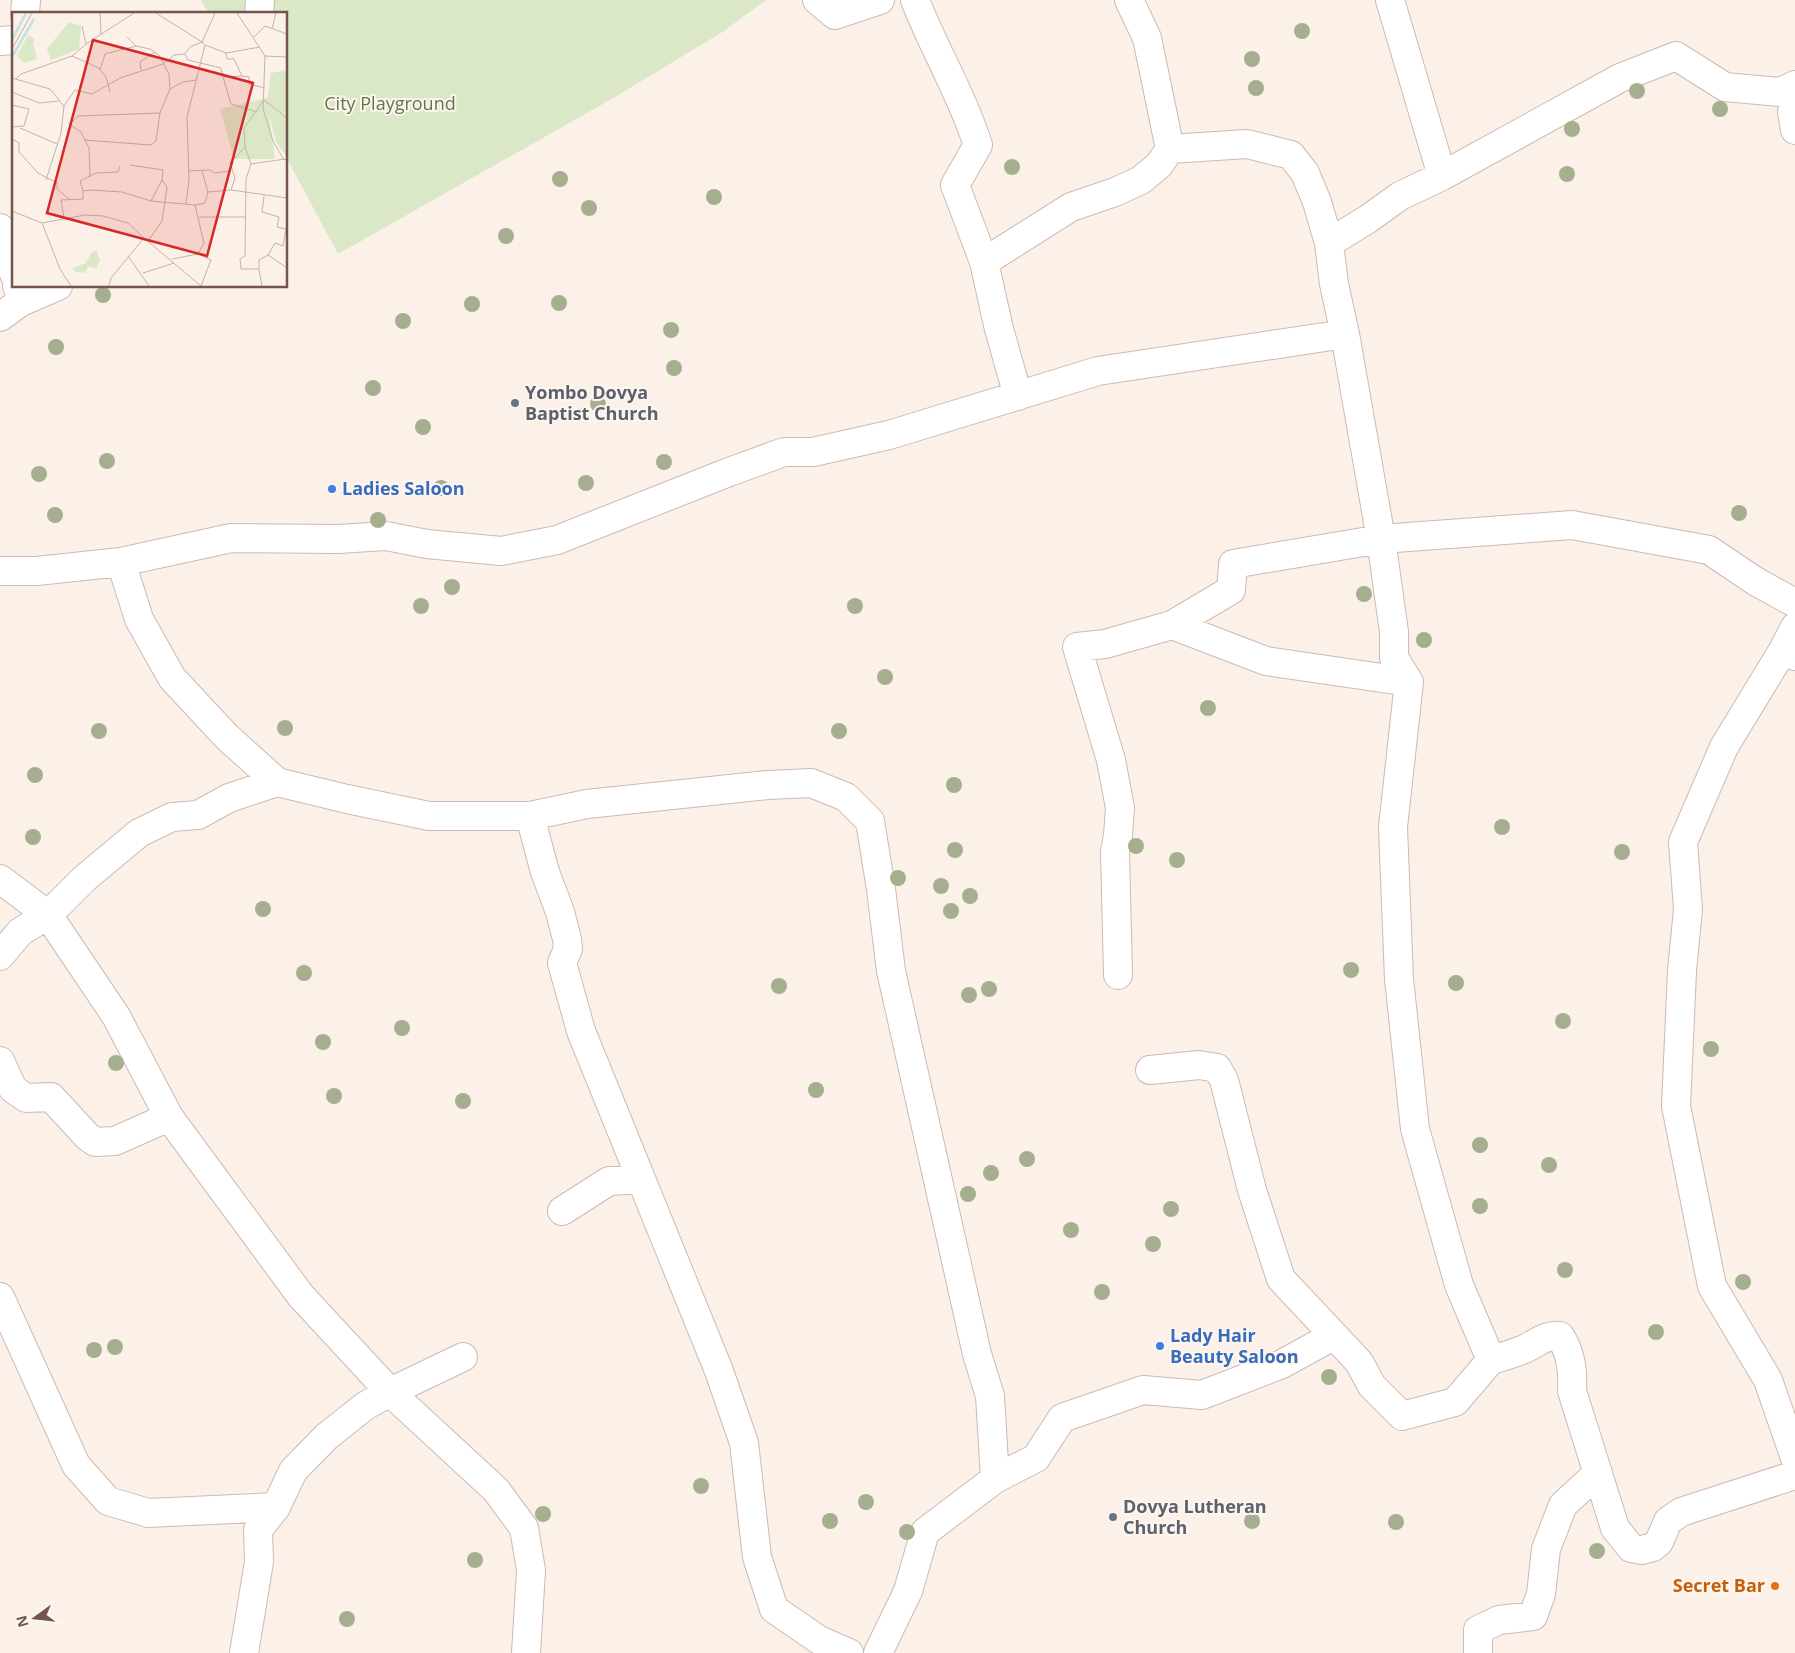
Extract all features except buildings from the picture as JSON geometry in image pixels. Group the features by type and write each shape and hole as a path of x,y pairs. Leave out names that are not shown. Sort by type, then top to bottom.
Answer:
{"street":[{"path":"817,0 835,16 880,0"},
{"path":"915,0 928,32 970,120 978,145 955,185 984,262 999,329 1018,396"},
{"path":"984,262 1071,207 1115,192 1141,180 1158,165 1170,148 1146,38 1130,0"},
{"path":"1390,0 1442,176"},
{"path":"1329,243 1368,219 1400,196 1442,176 1620,78 1676,56 1725,87 1780,92 1795,85"},
{"path":"1795,100 1792,112 1795,130"},
{"path":"1170,148 1246,144 1290,155 1305,173 1317,202 1329,243 1334,284 1346,334 1381,539 1394,632 1394,658 1409,682 1393,828 1399,979 1415,1129 1458,1285 1491,1360"},
{"path":"0,228 12,267"},
{"path":"13,302 52,288"},
{"path":"0,571 37,571 121,562 231,538 338,539 386,536 428,544 501,551 557,540 784,452 813,452 889,435 1098,371 1346,334"},
{"path":"1118,976 1115,852 1120,808 1111,760 1077,647 1105,644 1172,625 1231,590 1233,564 1381,539 1572,525 1709,550 1756,581 1795,603"},
{"path":"121,562 138,619 172,678 227,737 277,782 429,816 530,816 596,803 811,783 846,797 870,821 881,888 891,971 977,1354 990,1396 995,1479"},
{"path":"1172,625 1266,661 1409,682"},
{"path":"1791,644 1724,747 1683,842 1688,909 1682,971 1676,1106 1712,1286 1768,1380 1795,1458"},
{"path":"0,956 20,932 48,915 85,878 139,833 172,817 198,815 229,798 277,782"},
{"path":"530,816 544,872 560,912 567,939 568,949 562,963 579,1022 719,1371 744,1443 758,1557 774,1610 819,1640 849,1653"},
{"path":"0,879 48,915 116,1016 169,1117 301,1296 390,1392 496,1490 524,1528 531,1570 526,1653"},
{"path":"0,1061 13,1089 26,1098 51,1097 87,1136 95,1142 115,1141 169,1117"},
{"path":"1150,1070 1199,1065 1216,1068 1224,1080 1252,1190 1281,1278 1359,1362 1372,1386 1402,1416 1455,1402 1491,1360 1524,1350 1554,1335 1560,1336 1566,1346 1573,1372 1572,1391 1615,1528 1631,1548 1642,1550 1653,1547 1659,1542 1668,1521 1680,1512 1795,1475"},
{"path":"562,1211 609,1181 641,1179"},
{"path":"0,1297 76,1466 108,1501 148,1514 276,1507"},
{"path":"878,1653 908,1591 925,1532 995,1479 1036,1458 1062,1418 1143,1390 1202,1395 1282,1364 1333,1336"},
{"path":"244,1653 260,1562 258,1530 276,1507 293,1471 326,1438 365,1406 463,1357"},
{"path":"1478,1653 1478,1630 1499,1620 1533,1616 1541,1594 1546,1549 1563,1504 1598,1473"}],"green space":[{"name":"City Playground","path":"201,0 766,0 724,31 615,97 338,254 288,161 288,12 208,12"}],"place":[{"name":"Yombo Dovya Baptist Church","path":"515,403"},
{"name":"Ladies Saloon","path":"332,489"},
{"name":"Lady Hair Beauty Saloon","path":"1160,1346"},
{"name":"Dovya Lutheran Church","path":"1113,1517"},
{"name":"Secret Bar","path":"1775,1586"}]}
